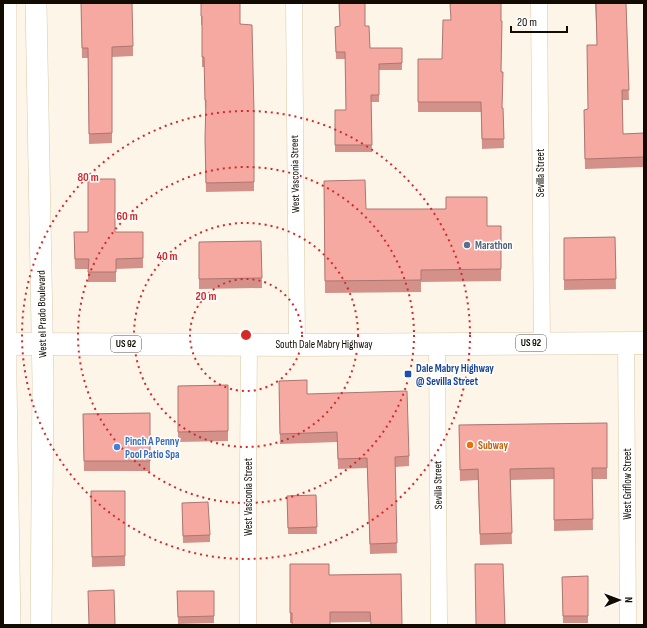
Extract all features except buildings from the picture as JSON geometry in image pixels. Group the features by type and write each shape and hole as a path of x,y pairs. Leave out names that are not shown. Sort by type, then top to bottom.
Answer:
{"main road":[{"name":"South Dale Mabry Highway","path":"5,344 297,345 635,343"}],"street":[{"path":"6,3 5,344 10,625"},
{"name":"West el Prado Boulevard","path":"36,3 42,344 41,625"},
{"name":"West Vasconia Street","path":"294,3 297,345"},
{"name":"Sevilla Street","path":"539,3 542,343"},
{"name":"West Griflow Street","path":"628,625 635,343"},
{"name":"Sevilla Street","path":"437,344 439,625"},
{"name":"West Vasconia Street","path":"248,345 248,625"}],"place":[{"name":"Marathon","path":"467,245"},
{"name":"Dale Mabry Highway @ Sevilla Street","path":"408,374"},
{"name":"Subway","path":"470,445"},
{"name":"Pinch A Penny Pool Patio Spa","path":"117,447"}]}
